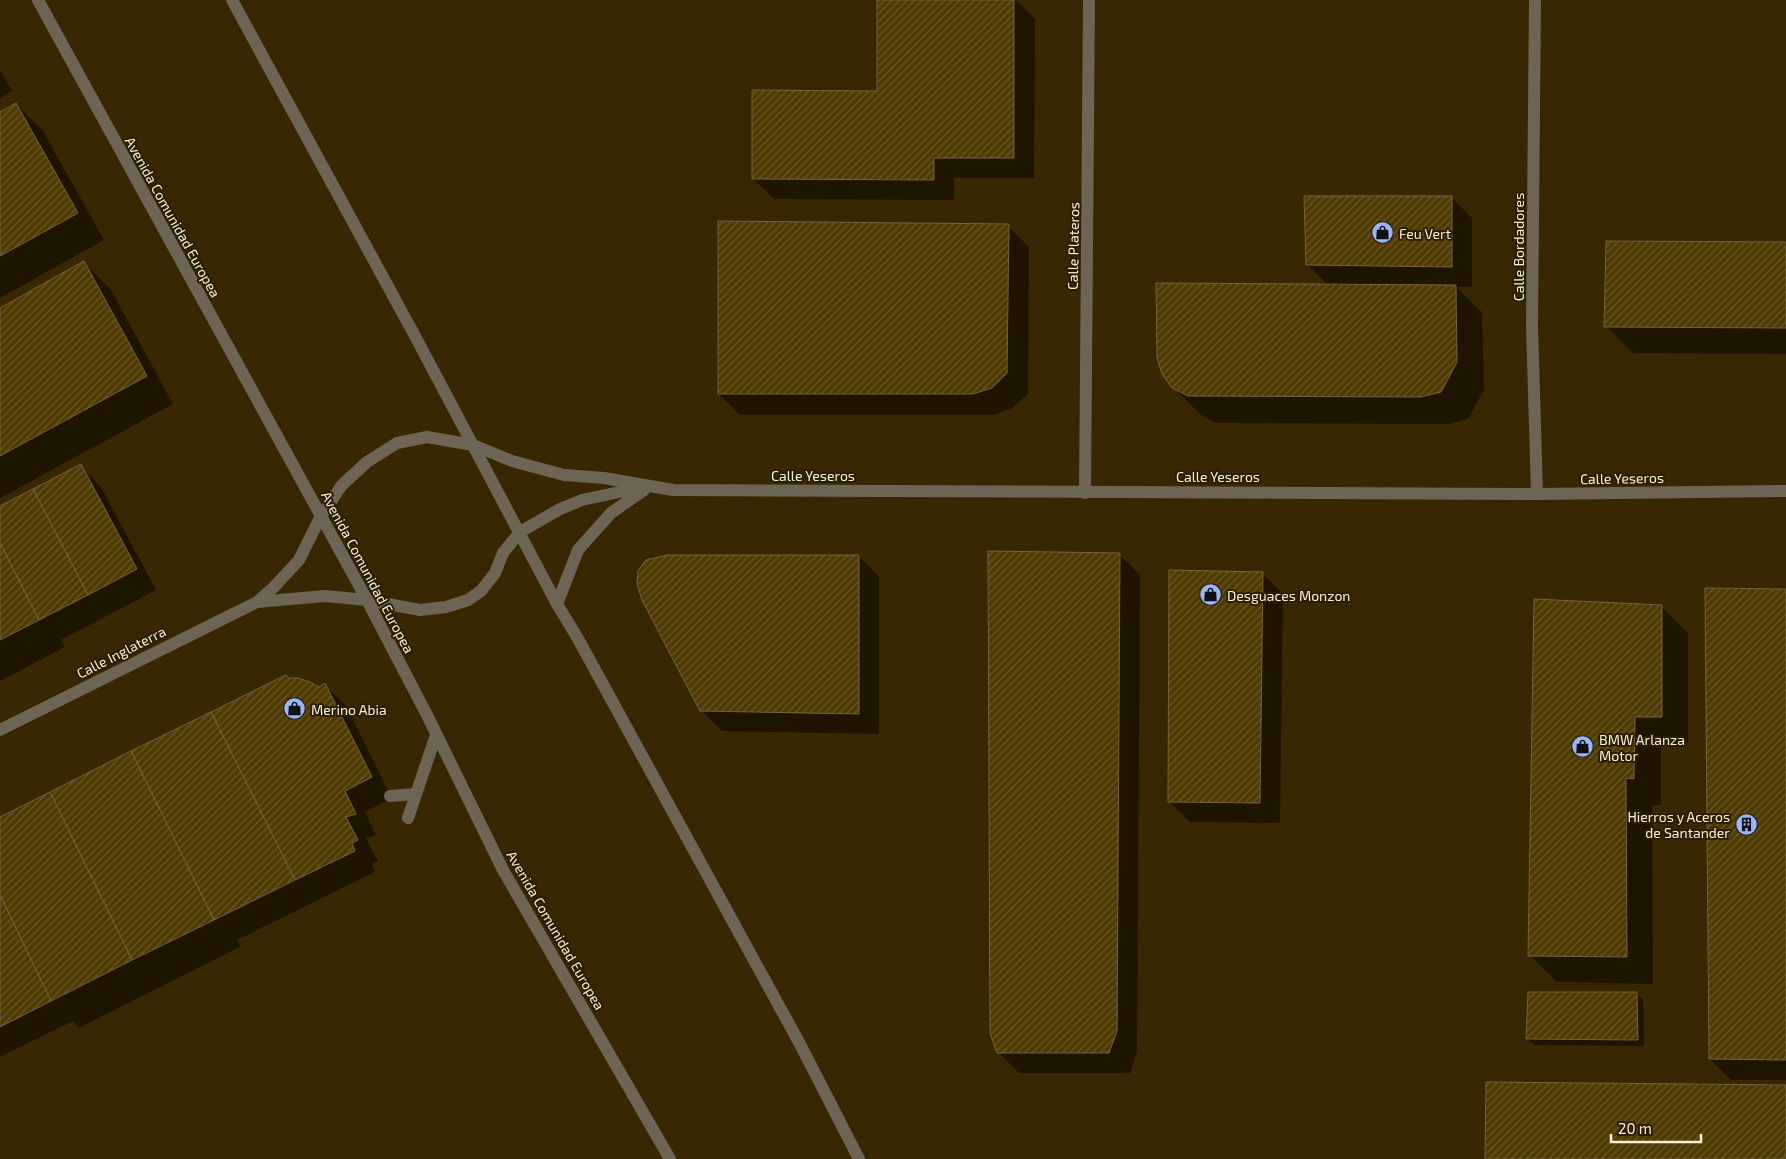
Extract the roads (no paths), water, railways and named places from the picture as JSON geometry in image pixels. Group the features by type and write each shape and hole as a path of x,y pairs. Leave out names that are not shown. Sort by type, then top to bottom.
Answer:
{"street":[{"name":"Avenida Comunidad Europea","path":"38,0 367,600 503,870 670,1159"},
{"path":"232,0 473,445 489,478 520,532 557,604 577,637 801,1046 859,1159"},
{"name":"Calle Plateros","path":"1085,493 1089,0"},
{"name":"Calle Bordadores","path":"1535,0 1532,324 1536,494"},
{"name":"Calle Yeseros","path":"257,602 299,560 321,516 342,485 367,462 397,443 427,437 473,445 512,461 564,474 604,478 673,490 1085,493 1215,491 1536,494 1786,491"},
{"path":"257,602 325,596 367,600 420,610 446,607 468,600 482,591 495,573 503,552 520,532 560,509 582,500 650,486"},
{"path":"557,604 578,550 611,513 650,486"},
{"name":"Calle Inglaterra","path":"0,730 257,602"},
{"path":"408,818 436,735"},
{"path":"390,796 416,794"}],"place":[{"name":"Feu Vert","path":"1383,233"},
{"name":"Desguaces Monzon","path":"1211,595"},
{"name":"Merino Abia","path":"295,709"},
{"name":"BMW Arlanza Motor","path":"1583,747"},
{"name":"Hierros y Aceros de Santander","path":"1746,824"}]}
